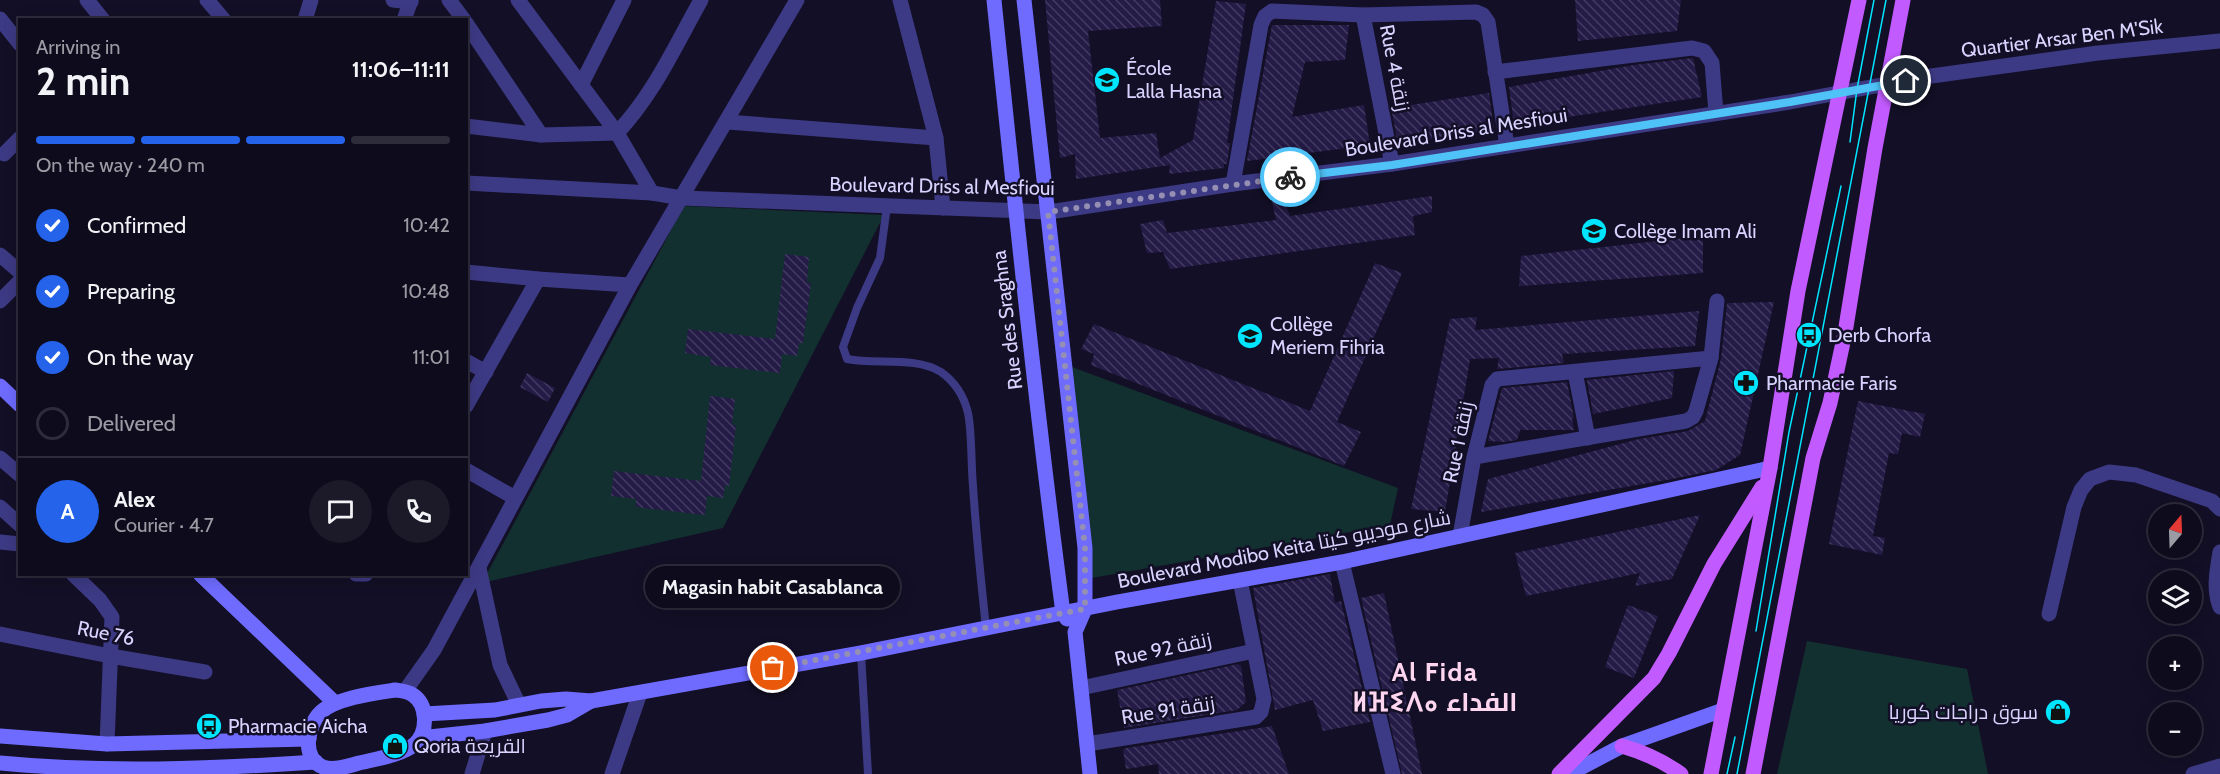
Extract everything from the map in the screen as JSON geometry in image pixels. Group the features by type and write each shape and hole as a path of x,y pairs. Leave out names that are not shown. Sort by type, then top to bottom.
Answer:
{"main road":[{"name":"Rue des Sraghna","path":"994,0 1063,613 1075,632"},
{"name":"Rue des Sraghna","path":"1024,0 1085,548 1085,609 1075,632 1090,774"},
{"path":"1711,774 1769,473 1798,291 1859,0"},
{"path":"1753,774 1812,458 1830,403 1845,333 1875,148 1903,0"},
{"path":"0,386 18,403"},
{"path":"1559,774 1654,678 1714,564 1769,473"},
{"name":"Boulevard Modibo Keita شارع موديبو كيتا","path":"424,714 495,710 566,699 591,701 640,693 1342,562 1769,473"},
{"path":"202,576 335,703"},
{"path":"395,690 405,691 420,702 424,714 424,726 420,738 413,745 341,770 323,766 311,750 313,722 322,711 335,703 395,690"},
{"name":"Boulevard Modibo Keita شارع موديبو كيتا","path":"420,738 485,731 567,715 591,701"},
{"path":"1569,774 1622,746 1723,710"},
{"path":"0,736 107,744 311,750"},
{"path":"1622,746 1661,761 1681,774"},
{"path":"0,764 135,772 290,769 311,750"}],"street":[{"path":"87,0 101,18"},
{"path":"207,0 222,18"},
{"path":"306,18 311,0"},
{"path":"393,0 411,1 405,18"},
{"path":"449,0 462,18"},
{"path":"518,0 617,132 652,193"},
{"path":"581,85 624,0"},
{"path":"468,126 541,135 617,132 636,113 652,90 700,0"},
{"path":"405,691 434,650 630,285 797,0"},
{"path":"900,0 936,138 943,208"},
{"path":"1233,184 1261,25 1265,16 1272,11 1363,15 1476,12 1484,15 1488,22 1507,146"},
{"name":"Rue 4 زنقة","path":"1363,15 1392,165"},
{"path":"0,19 18,42"},
{"path":"468,26 541,135"},
{"name":"Quartier Arsar Ben M'Sik","path":"1840,93 1924,77 2098,53 2220,40"},
{"path":"1495,72 1692,48 1704,51 1712,63 1716,113"},
{"name":"Boulevard Driss al Mesfioui","path":"468,183 652,193 682,198 1048,212 1233,184 1392,165 1840,93"},
{"path":"727,122 936,138"},
{"path":"2,154 18,140"},
{"path":"2,154 18,155"},
{"path":"0,255 18,270"},
{"path":"468,272 630,285"},
{"path":"468,403 538,279"},
{"path":"0,301 18,282"},
{"path":"1474,457 1686,421 1693,417 1711,358 1717,301"},
{"path":"1588,438 1575,372 1711,358"},
{"path":"468,362 486,372"},
{"name":"Rue 1 زنقة","path":"1460,536 1474,457 1494,382 1502,378 1575,372"},
{"path":"0,458 18,473"},
{"path":"468,471 514,498"},
{"path":"2049,614 2074,507 2081,490 2090,479 2109,472 2136,476 2212,501 2220,509"},
{"path":"0,507 18,523"},
{"path":"0,542 18,544"},
{"path":"2220,552 2217,589 2220,607"},
{"path":"1342,562 1393,774"},
{"path":"479,568 500,665 519,705"},
{"path":"75,576 108,609 113,624 107,744"},
{"path":"1240,580 1254,651"},
{"name":"Rue 76","path":"0,634 205,672"},
{"name":"Rue 92 زنقة","path":"1082,688 1254,651"},
{"name":"Rue 91 زنقة","path":"1087,744 1256,717 1261,712 1264,699 1254,651"},
{"path":"612,774 640,693"},
{"path":"472,774 485,731"},
{"path":"2193,774 2220,765"}],"lane":[{"path":"887,206 880,258 857,308 843,352 846,359 867,363 907,363 928,366 941,372 961,393 968,415 986,628"},
{"path":"861,653 868,774"}],"green space":[{"path":"684,206 884,215 723,528 482,583"},
{"path":"1072,367 1398,488 1390,525 1092,578"},
{"path":"1807,641 1967,669 1988,774 1777,774"}],"building":[{"path":"1045,0 1160,0 1162,26 1088,31 1100,138 1156,133 1160,158 1193,140 1216,1 1246,4 1227,143 1230,143 1227,164 1224,164 1224,168 1169,174 1170,165 1076,179 1075,154 1060,158"},
{"path":"1575,0 1681,0 1677,31 1578,41"},
{"path":"1272,25 1349,25 1345,60 1305,62 1292,117 1364,105 1370,145 1247,161"},
{"path":"1693,58 1702,97 1514,125 1509,87 1634,65"},
{"path":"1489,93 1494,130 1398,144 1391,108"},
{"path":"1279,188 1290,216 1432,196 1432,212 1413,216 1415,235 1170,269 1163,252 1147,253 1140,224 1163,220 1167,233 1276,220 1269,189"},
{"path":"1703,236 1703,273 1519,286 1521,256"},
{"path":"785,254 809,257 807,282 811,283 803,343 799,343 797,356 782,354 780,373 710,365 711,357 685,353 688,329 775,339"},
{"path":"1375,263 1402,273 1337,422 1361,432 1344,466 1091,365 1094,354 1081,349 1094,324 1310,411"},
{"path":"1774,302 1740,455 1716,470 1481,512 1488,479 1639,439 1688,431 1705,421 1721,359 1727,303"},
{"path":"1699,311 1695,346 1562,354 1564,363 1497,369 1499,358 1470,359 1445,512 1411,509 1450,319 1477,317 1475,330"},
{"path":"1674,371 1672,398 1593,414 1587,380"},
{"path":"527,373 555,388 548,402 520,387"},
{"path":"1567,382 1574,430 1520,430 1517,440 1488,441 1502,388"},
{"path":"710,396 735,399 732,425 736,425 729,486 725,485 723,498 707,496 705,515 636,507 636,499 611,496 614,471 701,481"},
{"path":"1858,401 1925,414 1920,437 1902,433 1898,454 1889,453 1873,536 1885,538 1882,555 1829,544"},
{"path":"1700,515 1672,579 1635,586 1640,573 1526,596 1515,553"},
{"path":"1330,574 1335,603 1341,601 1370,722 1323,731 1313,700 1275,710 1253,588"},
{"path":"1384,593 1422,774 1402,774 1361,598"},
{"path":"1628,605 1658,616 1634,678 1605,667"},
{"path":"1238,664 1241,666 1246,702 1237,710 1124,728 1117,690"},
{"path":"1272,726 1289,774 1159,774 1158,764 1126,769 1123,750 1126,748"}],"tram line":[{"path":"1850,142 1857,89 1874,0"},
{"path":"1737,774 1886,0"},
{"path":"1756,631 1789,432 1841,186"},
{"path":"1727,774 1735,737"}],"way so far":[{"path":"773,668 1085,609 1085,548 1048,212 1290,177"}],"place":[{"name":"École Lalla Hasna","path":"1107,80"},
{"name":"Collège Imam Ali","path":"1594,231"},
{"name":"Derb Chorfa","path":"1809,335"},
{"name":"Collège Meriem Fihria","path":"1250,336"},
{"name":"Pharmacie Faris","path":"1746,383"},
{"name":"Magasin habit Casablanca","path":"773,668"},
{"name":"سوق دراجات كوريا","path":"2058,712"},
{"name":"Pharmacie Aicha","path":"209,726"},
{"name":"Qoria القريعة","path":"395,746"}],"district":[{"name":"Al Fida ⵍⴼⵉⴷⴰ الفداء","path":"1435,687"}],"route":[{"path":"1290,177 1392,165 1790,102 1906,81"}]}
